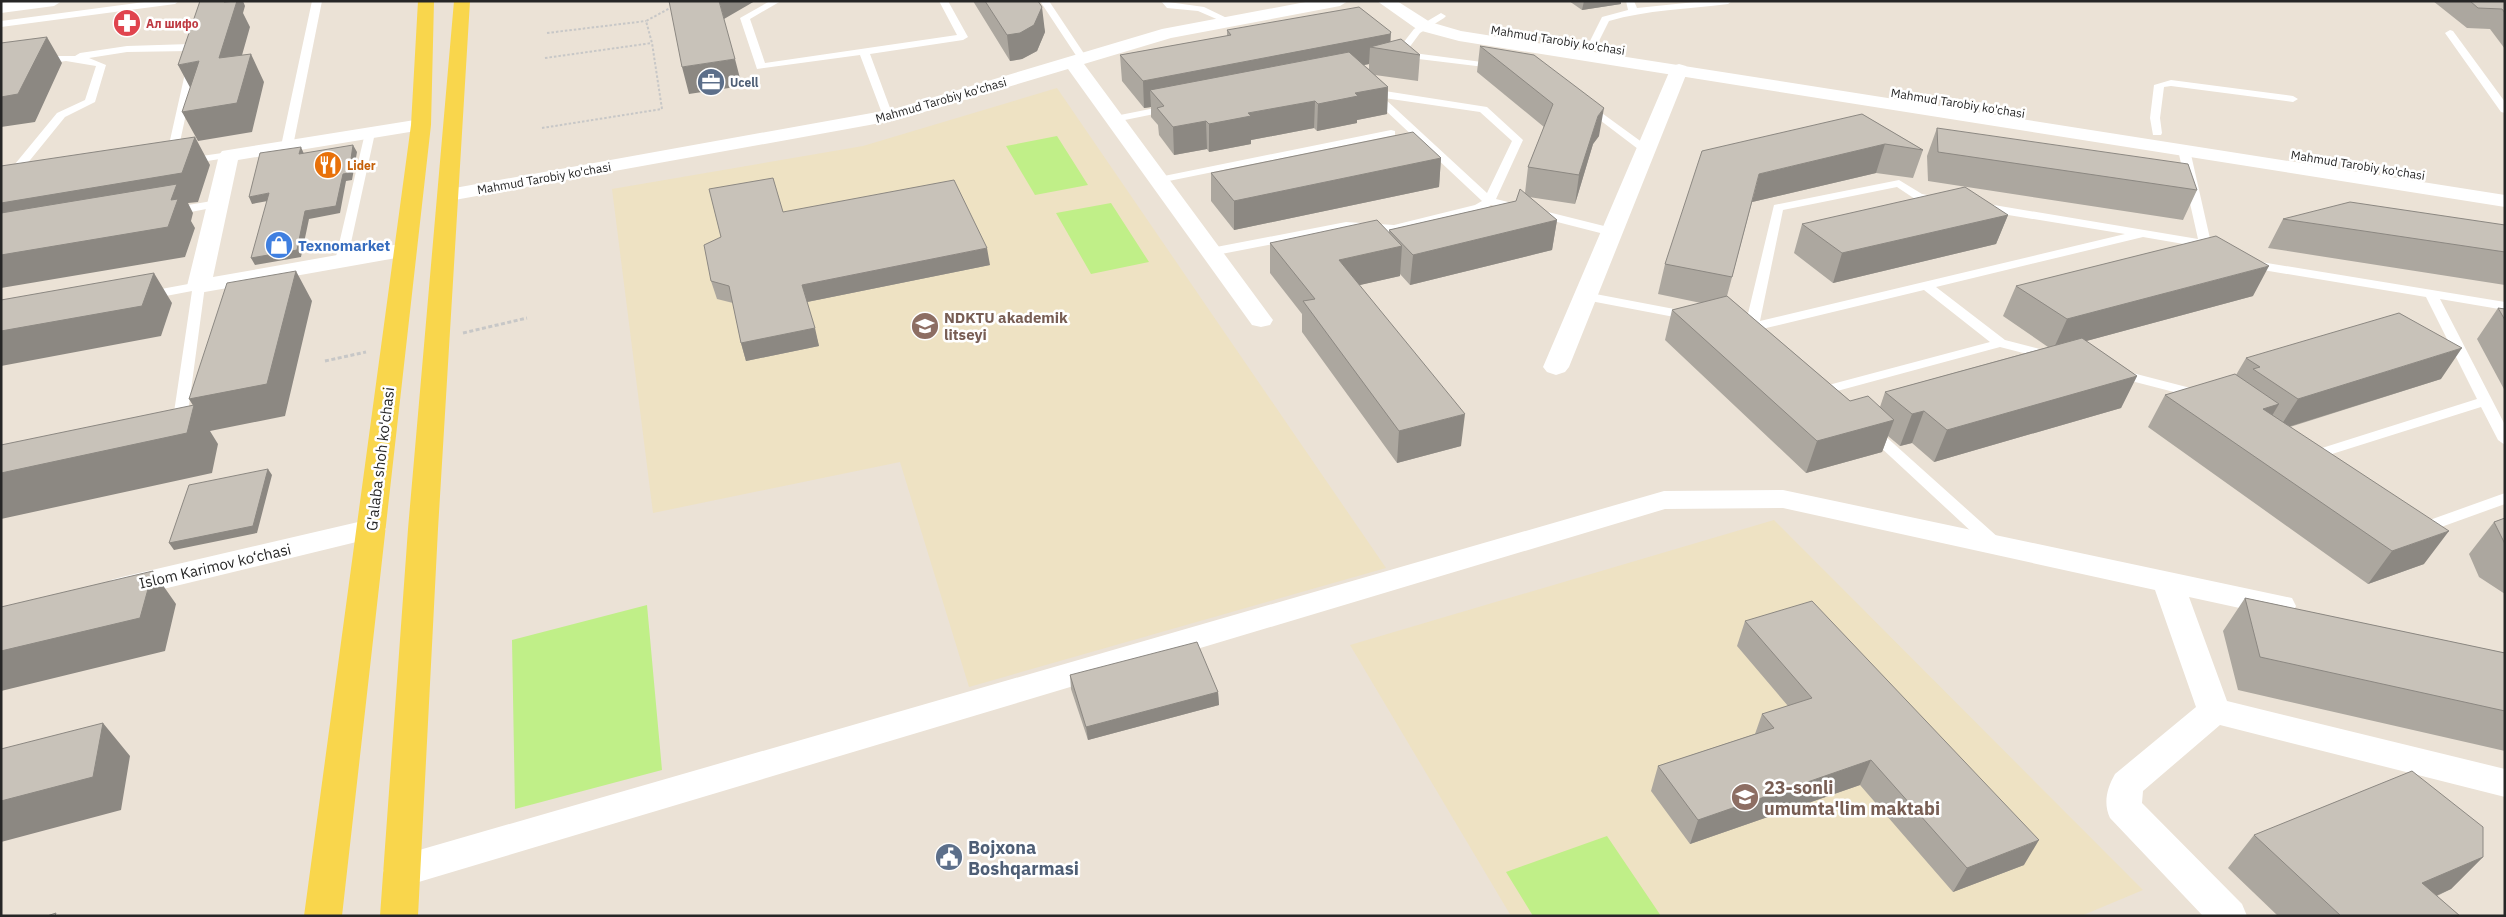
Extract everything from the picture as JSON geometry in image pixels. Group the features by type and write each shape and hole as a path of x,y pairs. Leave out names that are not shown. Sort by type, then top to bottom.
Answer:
{"main road":[{"name":"G'alaba shoh ko'chasi","path":"323,916 420,125 426,1"},
{"path":"399,916 423,529 462,1"}],"street":[{"path":"1,8 54,1"},
{"name":"Mahmud Tarobiy ko'chasi","path":"449,195 888,116 1168,33 1340,1"},
{"name":"Mahmud Tarobiy ko'chasi","path":"1385,1 1424,26 1458,36 2505,201"},
{"name":"Mahmud Tarobiy ko'chasi","path":"1412,3 1441,16 1473,26 2505,187"},
{"path":"1077,59 1115,119 1260,320"},
{"path":"1556,367 1679,70"},
{"path":"405,250 199,286 229,155 420,125"},
{"path":"402,870 1664,500 1783,499 2312,613"},
{"name":"Islom Karimov ko‘chasi","path":"96,594 371,529"},
{"path":"2168,582 2214,711"},
{"path":"2214,711 2505,783"},
{"path":"2214,711 2127,784 2123,807 2228,916"}],"lane":[{"path":"1,24 175,1"},
{"path":"287,146 317,1"},
{"path":"777,1 745,18 761,67 963,37 943,1"},
{"path":"1044,1 1077,59"},
{"path":"1165,1 1170,6 1185,6 1208,10 1228,21"},
{"path":"1628,1 1633,11"},
{"path":"1593,45 1605,19 1633,11 1653,11 1728,1"},
{"path":"1384,66 1392,64 1424,26 1441,16"},
{"path":"2450,34 2505,110"},
{"path":"1,67 127,49 190,47 195,50 167,164 229,155"},
{"path":"864,52 888,116"},
{"path":"1400,54 1510,69"},
{"path":"1,189 61,115 90,102 101,65 91,59 71,58"},
{"path":"1362,83 1489,201 1612,232"},
{"path":"2157,134 2155,118 2159,85 2171,83 2293,99"},
{"path":"1211,252 1346,226 1394,229 1479,208 1489,201 1518,140 1483,109 1373,93"},
{"path":"1579,99 1646,150"},
{"path":"1115,119 1181,106"},
{"path":"341,261 370,133"},
{"path":"1159,180 1391,133"},
{"path":"2184,150 2205,244"},
{"path":"1752,327 1778,208 1899,183 1919,197 2205,244 2221,256"},
{"path":"1,189 21,186"},
{"path":"159,214 218,204"},
{"path":"1732,324 1752,327 2144,234"},
{"path":"2239,263 2505,306"},
{"path":"133,298 199,286 180,420 169,432 162,435"},
{"path":"1926,286 2000,343 2068,360"},
{"path":"2431,294 2505,440"},
{"path":"1586,296 1703,318"},
{"path":"1752,327 1767,340"},
{"path":"1841,404 1823,387 2000,343"},
{"path":"2106,370 2212,398"},
{"path":"2320,468 2300,455 2485,400"},
{"path":"1856,417 1994,543"},
{"path":"2404,527 2412,532 2505,498"}],"path":[{"path":"547,33 646,22 676,5"},
{"path":"542,128 662,109 652,43 646,22"},
{"path":"545,58 652,43"}],"shaded area":[{"name":"NDKTU akademik litseyi","path":"1057,88 1386,568 969,687 900,462 653,513 612,189 863,146"},
{"name":"23-sonli umumta'lim maktabi","path":"1774,520 2143,890 2081,916 1511,916 1350,645"}],"green space":[{"path":"1057,136 1088,185 1035,195 1006,146"},
{"path":"1111,203 1149,262 1091,274 1056,213"},
{"path":"647,605 662,770 515,809 512,640"},
{"path":"1607,836 1661,916 1533,916 1506,872"}],"building":[{"path":"200,1 237,1 219,58 251,54 237,103 182,112 199,61 178,65"},
{"path":"669,1 719,1 735,59 682,67"},
{"path":"985,1 1038,1 1042,7 1034,25 1020,33 1007,35"},
{"path":"2470,1 2505,1 2505,13 2502,9 2478,8"},
{"path":"1359,7 1391,32 1390,34 1143,81 1120,55 1231,35 1227,30"},
{"path":"47,37 18,94 1,97 1,43"},
{"path":"1401,39 1420,55 1370,47"},
{"path":"1480,46 1534,55 1604,108 1598,116 1579,175 1528,167 1553,104"},
{"path":"1349,52 1388,87 1355,93 1358,96 1318,104 1315,101 1248,113 1251,116 1209,124 1206,121 1173,127 1157,108 1164,106 1150,90"},
{"path":"1862,114 1923,150 1885,144 1759,174 1732,277 1665,264 1702,151"},
{"path":"1937,128 2188,164 2197,190 1938,152"},
{"path":"1413,132 1441,158 1234,201 1211,173"},
{"path":"195,137 182,173 1,203 1,166"},
{"path":"353,145 349,173 343,174 336,206 305,211 297,250 251,258 269,193 249,197 260,153 301,147 299,154"},
{"path":"773,178 783,212 954,180 987,248 802,285 815,328 741,343 729,286 711,281 704,245 721,237 709,189"},
{"path":"177,184 171,200 178,199 168,227 1,255 1,213"},
{"path":"1965,187 2008,215 1842,253 1802,224"},
{"path":"1520,189 1557,220 1413,255 1389,230 1516,201"},
{"path":"2350,202 2505,225 2505,252 2283,219"},
{"path":"1377,220 1402,246 1339,260 1465,414 1399,431 1303,301 1315,299 1270,243"},
{"path":"2216,236 2269,266 2067,319 2016,286"},
{"path":"296,271 267,384 189,399 227,283"},
{"path":"154,273 142,306 1,331 1,300"},
{"path":"1727,296 1850,401 1868,396 1894,420 1817,441 1672,310"},
{"path":"2498,308 2505,309 2505,320"},
{"path":"2399,313 2462,348 2298,399 2253,369 2260,367 2246,358"},
{"path":"2082,338 2137,376 1947,430 1924,411 1912,414 1885,392"},
{"path":"2235,374 2279,404 2263,409 2449,531 2392,551 2165,395"},
{"path":"194,405 187,433 1,473 1,445"},
{"path":"268,469 253,526 169,543 189,485"},
{"path":"2505,518 2505,544 2494,522"},
{"path":"153,571 140,618 1,651 1,607"},
{"path":"2245,598 2505,653 2505,711 2260,657"},
{"path":"1812,601 2039,840 1967,868 1871,760 1698,820 1658,766 1774,728 1762,714 1812,698 1745,621"},
{"path":"1197,642 1218,692 1086,727 1070,675"},
{"path":"103,723 93,777 1,801 1,749"},
{"path":"2412,771 2483,827 2483,857 2422,883 2460,916 2341,916 2254,835"}],"place":[{"name":"Ал шифо","path":"127,23"},
{"name":"Ucell","path":"711,82"},
{"name":"Lider","path":"328,165"},
{"name":"Texnomarket","path":"279,245"},
{"name":"NDKTU akademik litseyi","path":"925,326"},
{"name":"23-sonli umumta'lim maktabi","path":"1745,797"},
{"name":"Bojxona Boshqarmasi","path":"949,857"}]}
